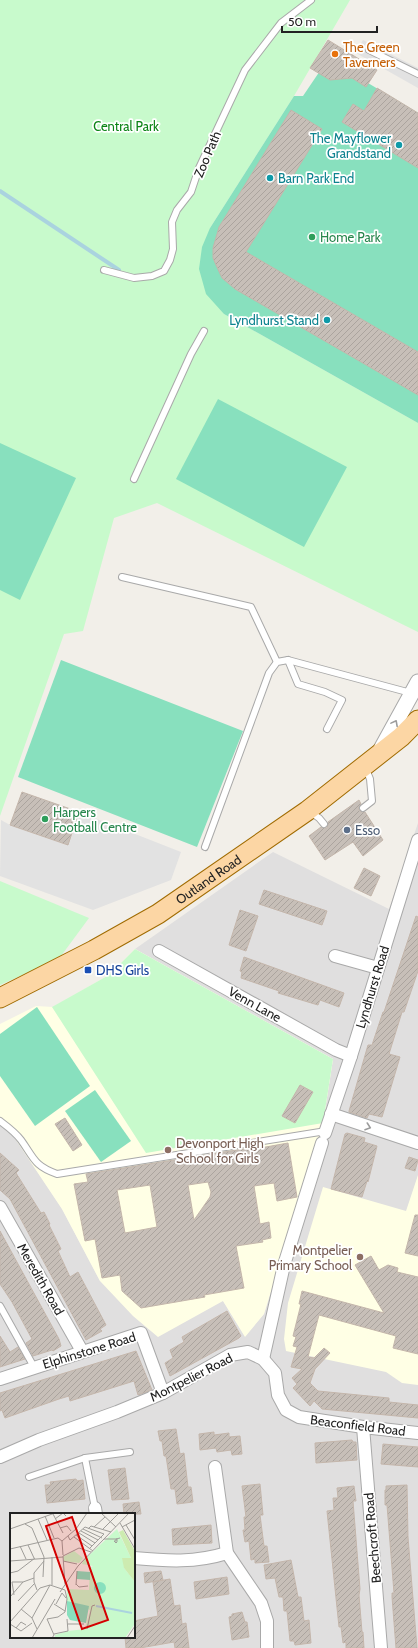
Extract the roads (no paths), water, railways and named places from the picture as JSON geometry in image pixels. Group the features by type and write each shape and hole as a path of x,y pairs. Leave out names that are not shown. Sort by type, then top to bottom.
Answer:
{"main road":[{"name":"Outland Road","path":"0,998 94,950 158,914 307,810 401,737 418,720"},
{"name":"Outland Road","path":"401,737 418,729"}],"street":[{"path":"372,760 414,687"},
{"name":"Lyndhurst Road","path":"324,1136 351,1056 418,840"},
{"name":"Venn Lane","path":"159,951 336,1050 351,1056"},
{"path":"335,956 378,968"},
{"path":"331,1114 418,1143"},
{"path":"263,1359 284,1265 324,1136"},
{"name":"Meredith Road","path":"0,1207 82,1351"},
{"name":"Elphinstone Road","path":"0,1379 141,1332 163,1393"},
{"name":"Montpelier Road","path":"0,1457 39,1440 117,1412 163,1393 230,1355 248,1352 263,1359"},
{"name":"Beaconfield Road","path":"263,1359 275,1373 278,1395 286,1410 299,1418 418,1433"},
{"name":"Beechcroft Road","path":"363,1427 381,1648"},
{"path":"215,1467 228,1554 261,1603 267,1621 267,1648"},
{"path":"135,1558 170,1561 209,1559 228,1554"}],"lane":[{"name":"Zoo Path","path":"104,270 134,278 152,276 164,271 170,260 173,249 172,222 177,210 192,192 200,168 245,70 281,23 311,0"},
{"path":"369,50 418,74"},
{"path":"134,479 191,354 204,331"},
{"path":"122,577 251,607 277,662"},
{"path":"288,660 298,684 325,692 342,700 327,729"},
{"path":"205,847 269,673 277,662 288,660 414,687"},
{"path":"363,808 372,802 370,779 372,760"},
{"path":"307,810 319,818 324,824"},
{"path":"0,1121 11,1129 20,1139 35,1163 44,1170 57,1174 324,1136"},
{"path":"0,1306 34,1367"},
{"path":"29,1477 85,1458 130,1452"},
{"path":"85,1458 96,1511"}],"waterway":[{"path":"0,191 119,270"}],"place":[{"name":"The Green Taverners","path":"335,54"},
{"name":"The Mayflower Grandstand","path":"399,145"},
{"name":"Barn Park End","path":"270,178"},
{"name":"Home Park","path":"312,237"},
{"name":"Lyndhurst Stand","path":"327,320"},
{"name":"Harpers Football Centre","path":"45,819"},
{"name":"Esso","path":"347,830"},
{"name":"DHS Girls","path":"88,970"},
{"name":"Devonport High School for Girls","path":"168,1150"},
{"name":"Montpelier Primary School","path":"360,1257"}],"park label":[{"name":"Central Park","path":"126,126"}]}
